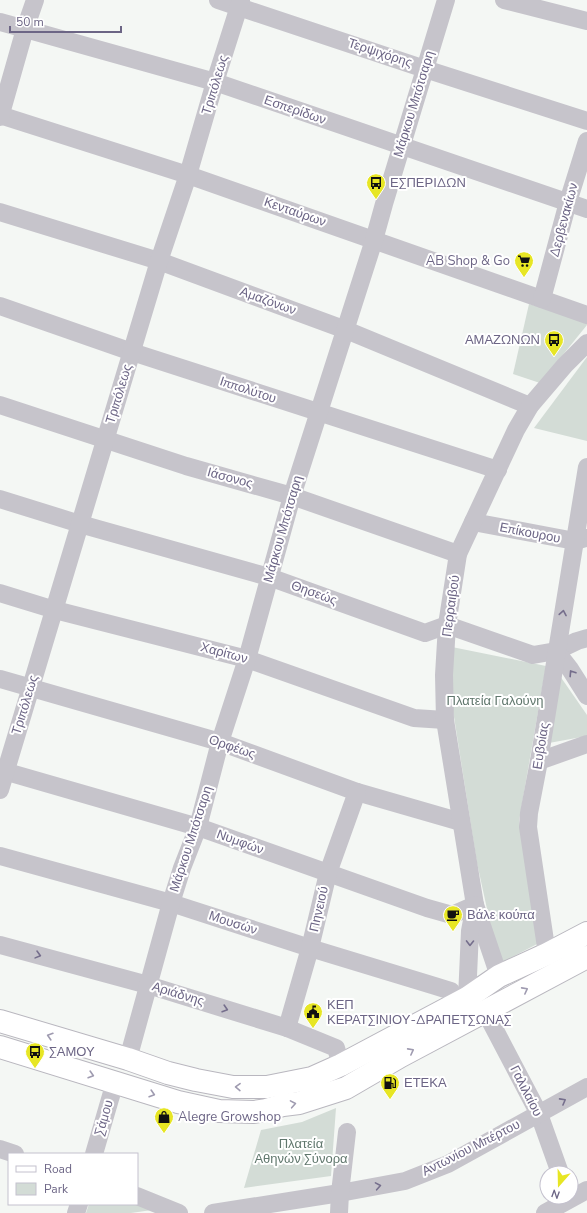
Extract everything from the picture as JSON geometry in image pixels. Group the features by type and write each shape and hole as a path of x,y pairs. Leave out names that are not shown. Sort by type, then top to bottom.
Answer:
{"main road":[{"path":"0,1021 128,1059 168,1073 196,1080 232,1088 267,1087 312,1078 341,1065 461,1001 499,976 547,954 587,933"},
{"path":"0,1047 178,1102 219,1110 254,1112 282,1105 299,1103 346,1088 408,1052 587,957"}],"street":[{"path":"0,116 35,0"},
{"name":"Τερψιχόρης","path":"218,0 240,3 425,69 587,121"},
{"name":"Μάρκου Μπότσαρη","path":"128,1059 170,903 198,827 220,742 247,659 292,496 374,240 446,0"},
{"path":"504,0 587,21"},
{"name":"Τριπόλεως","path":"0,790 3,771 55,610 159,261 188,175 240,3"},
{"name":"Εσπερίδων","path":"0,22 215,82 587,209"},
{"name":"Κενταύρων","path":"0,116 188,175 587,315"},
{"name":"Δερβενακίων","path":"542,299 568,202 587,140"},
{"name":"Αμαζόνων","path":"0,212 159,261 346,330 530,406"},
{"name":"Ιππολύτου","path":"0,306 132,352 498,470"},
{"name":"Περραιβού","path":"499,976 475,905 445,720 444,675 447,625 458,554 516,430 530,406 565,365 587,343"},
{"name":"Ιάσονος","path":"0,405 186,466 292,496 458,554"},
{"name":"Ευβοίας","path":"547,954 528,827 529,813 539,761 556,651 581,539 587,467"},
{"name":"Θησεώς","path":"0,499 80,524 269,577 425,633 447,625"},
{"name":"Επίκουρου","path":"473,522 581,539"},
{"name":"Χαρίτων","path":"0,593 55,610 247,659 414,718 445,720"},
{"path":"447,625 533,655 556,651 587,638"},
{"path":"556,651 570,669 587,696"},
{"name":"Ορφέως","path":"0,679 220,742 357,792 461,822"},
{"path":"539,761 587,744"},
{"name":"Νυμφών","path":"3,771 198,827 427,908 452,915 475,905"},
{"name":"Πηνειού","path":"287,1028 310,948 328,873 357,792"},
{"name":"Μουσών","path":"0,856 170,903 451,991 461,1001"},
{"name":"Περραιβού","path":"461,1001 475,905"},
{"name":"Αριάδνης","path":"0,945 148,985 287,1028 336,1048 341,1065"},
{"name":"Γαλιλαίου","path":"485,1011 539,1114 557,1165"},
{"name":"Σάμου","path":"94,1153 115,1082"},
{"name":"Αντωνίου Μπέρτου","path":"225,1212 405,1181 448,1164 587,1087"},
{"path":"339,1213 347,1132"},
{"path":"0,1149 12,1153"},
{"path":"579,1197 587,1190"},
{"path":"138,1196 179,1213"},
{"path":"544,1213 566,1205"}],"green space":[{"path":"529,304 587,321 587,325 540,383 513,374"},
{"path":"587,357 587,441 534,428"},
{"name":"Πλατεία Γαλούνη","path":"447,646 546,666 519,821 539,943 499,964 477,863 449,685"},
{"path":"560,676 587,715 587,736 549,743"},
{"name":"Πλατεία Αθηνών Σύνορα","path":"336,1108 331,1176 244,1188 261,1130 302,1122"},
{"path":"138,1204 159,1209 131,1213 86,1213 89,1205"}],"place":[{"name":"ΕΣΠΕΡΙΔΩΝ","path":"376,200"},
{"name":"AB Shop & Go","path":"524,278"},
{"name":"ΑΜΑΖΩΝΩΝ","path":"554,357"},
{"name":"Βάλε κούπα","path":"453,932"},
{"name":"ΚΕΠ ΚΕΡΑΤΣΙΝΙΟΥ-ΔΡΑΠΕΤΣΩΝΑΣ","path":"313,1029"},
{"name":"ΣΑΜΟΥ","path":"35,1069"},
{"name":"ΕΤΕΚΑ","path":"390,1100"},
{"name":"Alegre Growshop","path":"164,1134"}]}
